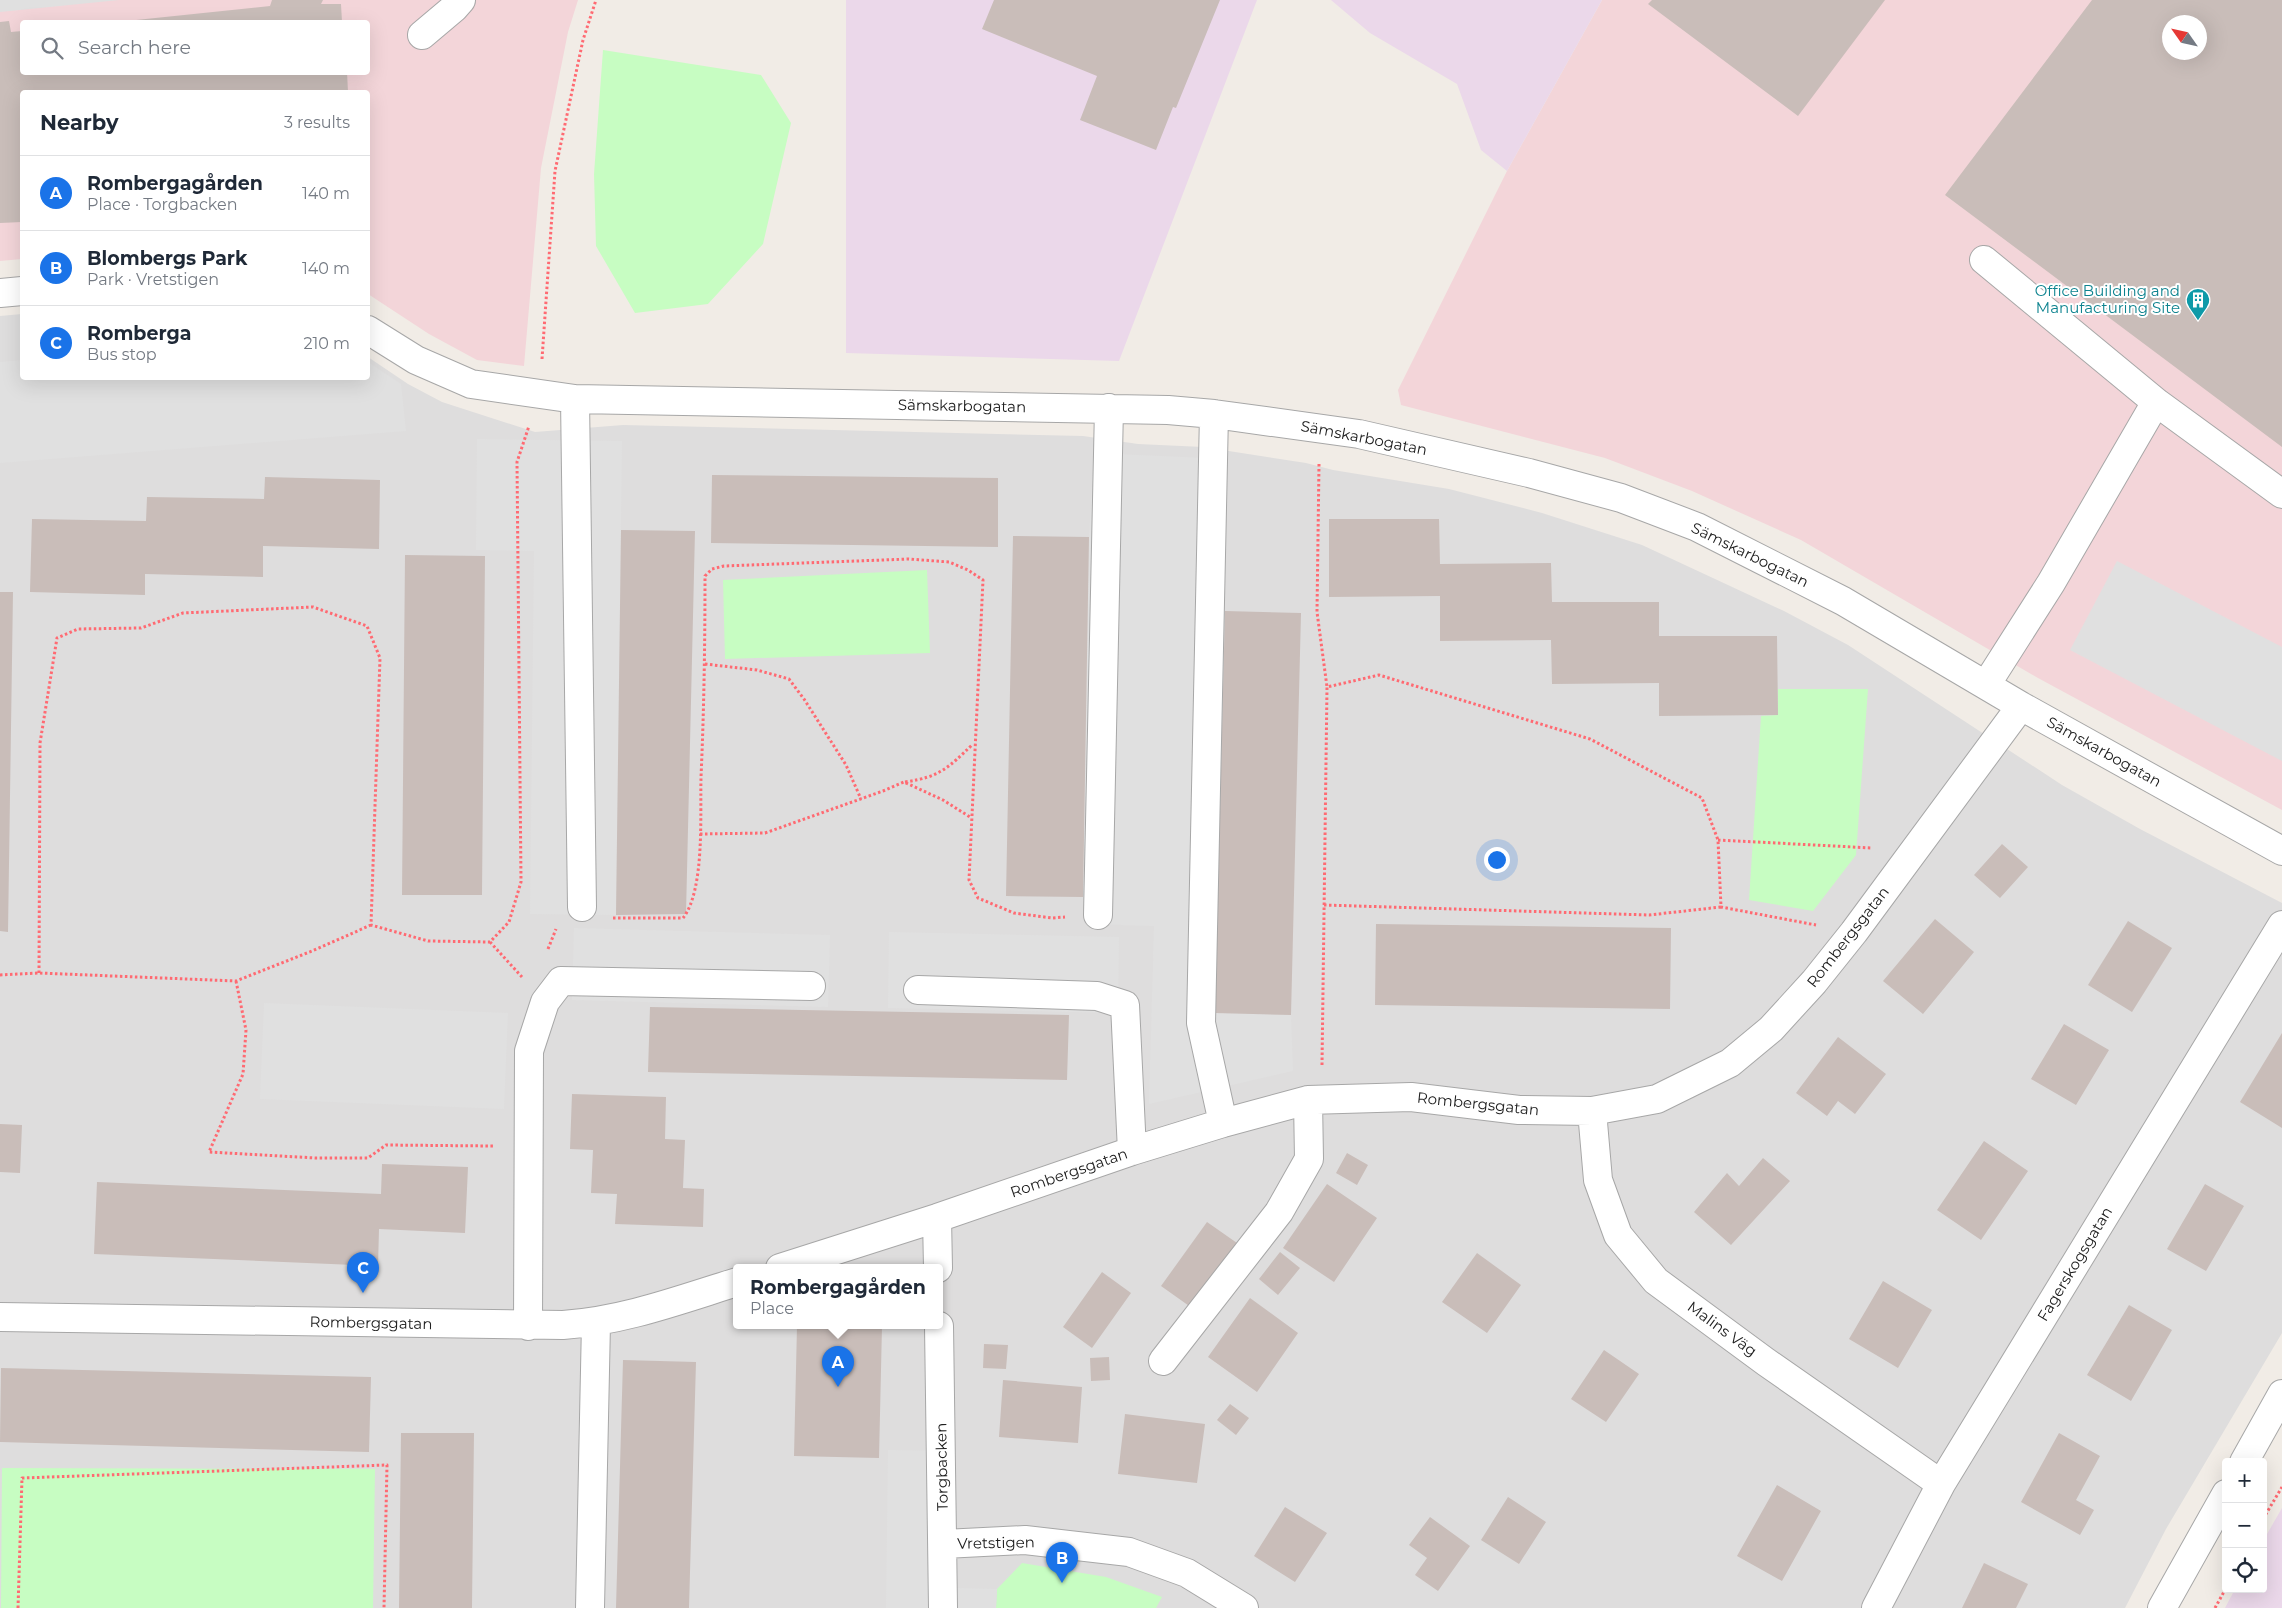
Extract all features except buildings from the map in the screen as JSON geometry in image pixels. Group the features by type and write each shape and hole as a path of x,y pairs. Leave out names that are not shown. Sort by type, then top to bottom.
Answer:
{"street":[{"path":"422,35 461,0"},
{"path":"1984,260 2156,402 2282,494"},
{"path":"0,293 20,291"},
{"name":"Sämskarbogatan","path":"370,331 416,360 471,384 575,399 1109,408 1214,414 1359,434 1529,473 1621,498 1697,527 1842,601 2021,706 2282,851"},
{"path":"575,399 582,907"},
{"path":"1986,685 2056,574 2156,402"},
{"path":"1098,916 1109,408"},
{"path":"1214,414 1201,1023 1223,1123"},
{"name":"Rombergsgatan","path":"793,1264 937,1218 1132,1151 1223,1123 1315,1099 1411,1097 1519,1110 1592,1111 1657,1099 1730,1063 1771,1029 1814,982 1854,932 2021,706"},
{"name":"Fagerskogsgatan","path":"1876,1608 1941,1484 2282,925"},
{"path":"528,1326 529,1051 552,993 561,981 812,986"},
{"path":"918,990 1097,996 1125,1005 1132,1151"},
{"path":"1163,1361 1279,1212 1309,1159 1315,1099"},
{"name":"Malins Väg","path":"1592,1111 1598,1180 1618,1235 1656,1281 1766,1362 1941,1484"},
{"path":"937,1218 938,1264"},
{"name":"Rombergsgatan","path":"0,1317 528,1326 596,1323 733,1283"},
{"path":"590,1608 596,1323"},
{"name":"Torgbacken","path":"939,1329 944,1608"},
{"path":"2246,1458 2282,1394"},
{"path":"2162,1608 2222,1501"},
{"name":"Vretstigen","path":"944,1544 1025,1540 1129,1552 1187,1573 1244,1608"}],"path":[{"path":"490,942 509,922 521,882 516,462 540,394 555,171 583,40 596,0"},
{"path":"1315,1099 1324,905 1327,688 1317,612 1320,429"},
{"path":"552,993 548,949 557,926 582,907 606,918 683,918 691,909 698,867 700,834 705,664 705,576 712,569 724,566 909,559 949,562 968,570 983,580 968,880 978,898 1014,914 1052,918 1098,916"},
{"path":"39,974 40,743 57,638 78,628 141,628 183,613 313,607 367,626 380,658 372,925"},
{"path":"705,664 757,670 789,680 804,698 846,765 861,799"},
{"path":"1327,688 1380,675 1590,739 1702,798 1718,840 1721,907"},
{"path":"700,834 765,833 904,782 924,779 944,771 974,743"},
{"path":"904,782 943,800 970,817"},
{"path":"1718,840 1915,850"},
{"path":"1324,905 1649,915 1721,907 1854,932"},
{"path":"0,975 39,974 236,981 312,952 372,925 428,941 490,942 552,993"},
{"path":"236,981 246,1030 243,1074 209,1152 316,1158 368,1158 386,1145 528,1146"},
{"path":"18,1608 22,1478 387,1465 384,1608"},
{"path":"2267,1512 2282,1487"},
{"path":"2214,1608 2223,1593"}],"shaded area":[{"path":"0,0 578,0 568,32 541,168 524,366 477,360 429,334 370,295 370,90 20,90 20,259 0,261"},
{"path":"0,0 119,0 0,12"},
{"path":"846,0 1257,0 1119,361 846,353"},
{"path":"1331,0 1602,0 1507,171 1481,150 1457,84 1370,33"},
{"path":"1602,0 2282,0 2282,810 2038,678 1801,540 1692,491 1605,458 1401,405 1398,390 1507,171"},
{"path":"20,314 20,380 370,380 370,358 408,384 442,402 535,432 623,425 1083,436 1138,444 1203,447 1306,463 1333,470 1449,489 1542,513 1642,545 1784,611 1848,645 2062,785 2140,829 2282,903 2282,1333 2166,1529 2125,1608 0,1608 0,316"},
{"path":"20,360 20,380 370,380 370,363 401,384 406,431 0,463 0,362"},
{"path":"477,439 622,441 616,915 530,914 534,551 476,550"},
{"path":"1094,453 1206,458 1225,611 1215,1013 1291,1015 1293,1071 1149,1104 1154,926 1089,924 1083,897 1089,537"},
{"path":"2117,561 2282,647 2282,761 2070,650"},
{"path":"574,928 830,935 828,1007 572,1000"},
{"path":"889,932 1119,937 1118,1013 888,1008"},
{"path":"264,1003 508,1013 504,1109 260,1099"},
{"path":"888,1450 956,1451 954,1588 997,1589 996,1608 886,1608"},
{"path":"2282,1508 2282,1608 2225,1608 2233,1593 2267,1593 2267,1534"}],"green space":[{"path":"603,50 761,75 791,123 763,244 708,304 635,313 596,246 594,174"},
{"path":"927,570 930,653 725,659 723,580"},
{"path":"1778,689 1868,689 1856,855 1813,911 1749,900 1761,716 1778,715"},
{"path":"2,1468 375,1469 373,1608 1,1608"},
{"path":"1022,1563 1106,1577 1162,1597 1156,1608 996,1608 997,1589"}],"place":[{"name":"Office Building and Manufacturing Site","path":"2198,321"},
{"name":"Romberga","path":"363,1293"},
{"name":"Rombergagården","path":"838,1387"},
{"name":"Blombergs Park","path":"1062,1583"}]}
